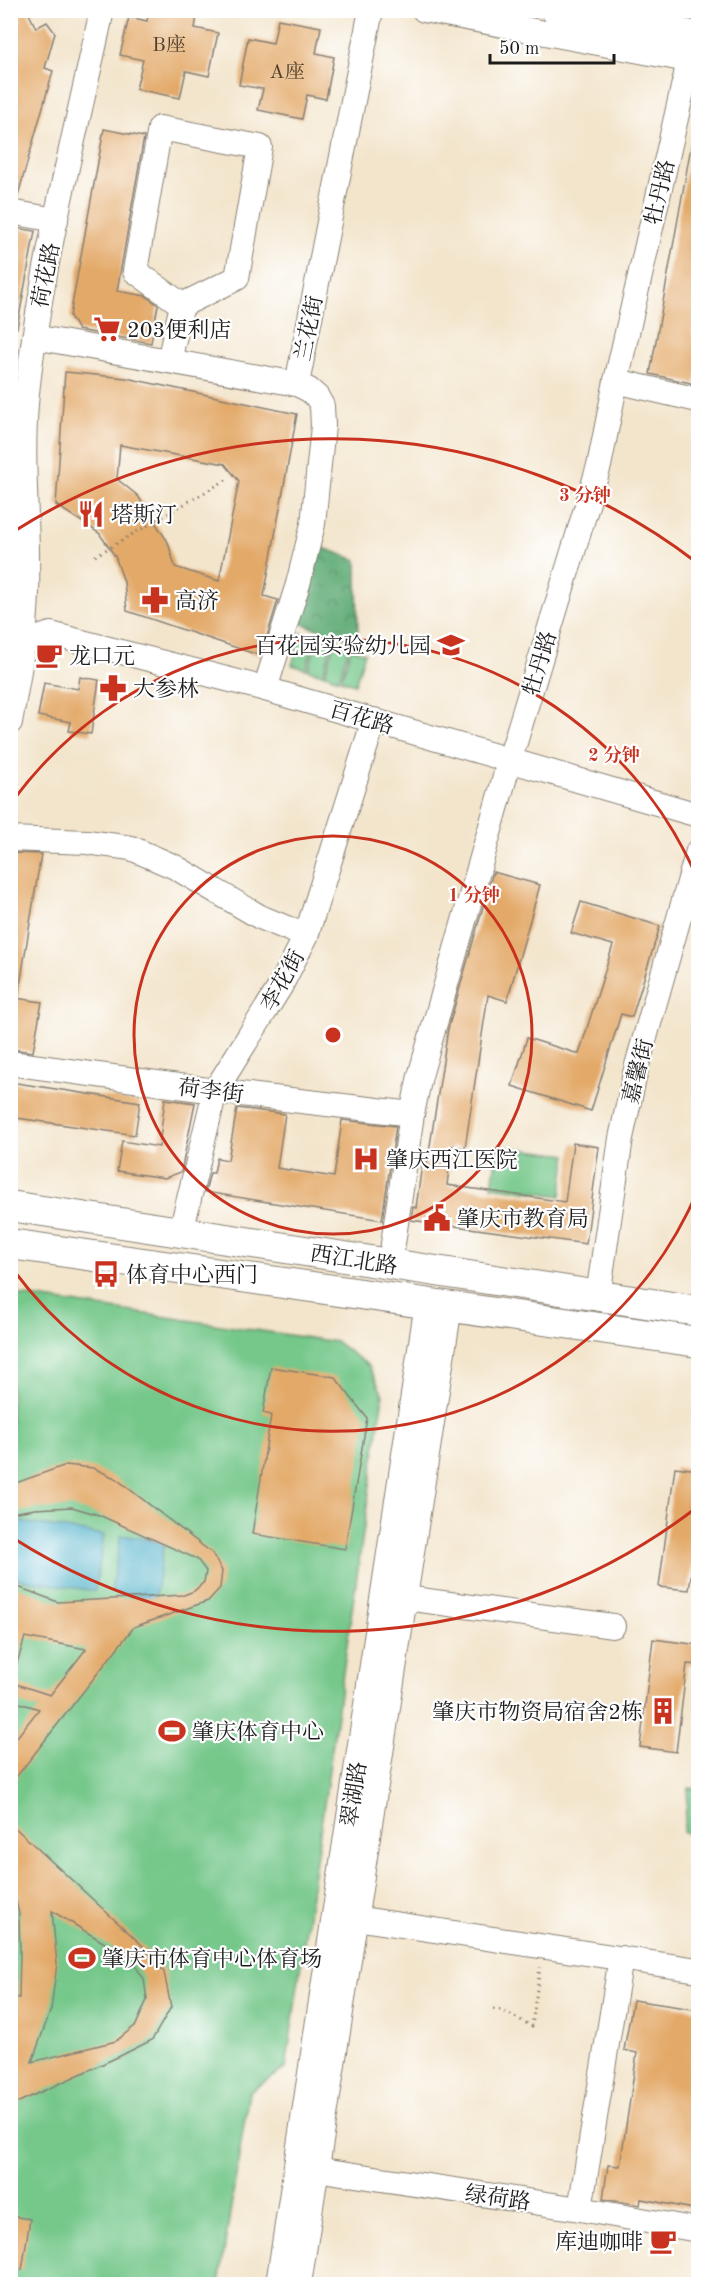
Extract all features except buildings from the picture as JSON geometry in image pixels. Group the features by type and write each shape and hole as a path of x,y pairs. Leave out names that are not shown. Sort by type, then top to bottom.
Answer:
{"main road":[{"path":"556,10 695,53"},
{"name":"西江北路","path":"10,1206 699,1311"},
{"name":"西江北路","path":"10,1244 699,1342"}],"street":[{"name":"荷花路","path":"10,722 17,644 27,591 23,458 17,431 39,301 102,10"},
{"name":"兰花街","path":"34,337 297,384 371,10"},
{"path":"424,10 695,53"},
{"name":"牡丹路","path":"390,1264 412,1114 420,1076 510,759 599,466 615,381 695,53"},
{"path":"160,128 260,147 237,278 182,305 135,271 160,128"},
{"path":"10,212 56,220"},
{"path":"170,362 182,305"},
{"path":"615,381 699,400"},
{"path":"265,689 298,584 314,513 323,426 322,406 317,397 297,384"},
{"name":"百花路","path":"17,644 51,634 265,689 699,815"},
{"name":"李花街","path":"181,1232 215,1091 280,987 306,936 374,720"},
{"path":"10,839 87,842 131,848 175,867 260,917 306,936"},
{"name":"嘉馨街","path":"598,1296 621,1138 634,1080 699,850"},
{"name":"荷李街","path":"10,1063 215,1091 412,1114"},
{"name":"翠湖路","path":"299,2284 307,2168 439,1305"},
{"path":"394,1596 613,1626"},
{"path":"345,1917 699,1970"},
{"path":"580,2209 621,1958"},
{"name":"翠湖路","path":"278,2284 307,2168"},
{"name":"绿荷路","path":"307,2168 580,2209 699,2230"}],"path":[{"path":"95,556 226,480"},
{"path":"492,2009 501,2010 532,2026 543,1947"}],"green space":[{"path":"318,546 357,560 358,643 297,622"},
{"path":"301,633 316,638 306,669 292,665"},
{"path":"318,638 332,642 323,674 308,670"},
{"path":"334,643 349,647 339,679 325,674"},
{"path":"351,648 365,653 355,684 341,680"},
{"path":"498,1146 567,1155 561,1196 492,1186"},
{"name":"肇庆体育中心","path":"11,1294 336,1342 369,1366 383,1395 286,2068 249,2092 219,2284 11,2284"},
{"path":"689,1788 698,1789 698,1834 683,1832"}],"water":[{"path":"10,1520 104,1535 95,1591 11,1578"},
{"path":"121,1535 164,1542 155,1599 111,1592"}],"place":[{"name":"203便利店","path":"107,329"},
{"name":"塔斯汀","path":"91,514"},
{"name":"高济","path":"155,600"},
{"name":"百花园实验幼儿园","path":"451,645"},
{"name":"龙口元","path":"49,655"},
{"name":"大参林","path":"113,688"},
{"name":"肇庆西江医院","path":"366,1159"},
{"name":"肇庆市教育局","path":"437,1218"},
{"name":"体育中心西门","path":"106,1274"},
{"name":"肇庆市物资局宿舍2栋","path":"663,1711"},
{"name":"肇庆体育中心","path":"172,1731"},
{"name":"肇庆市体育中心体育场","path":"82,1958"},
{"name":"库迪咖啡","path":"663,2241"}]}
